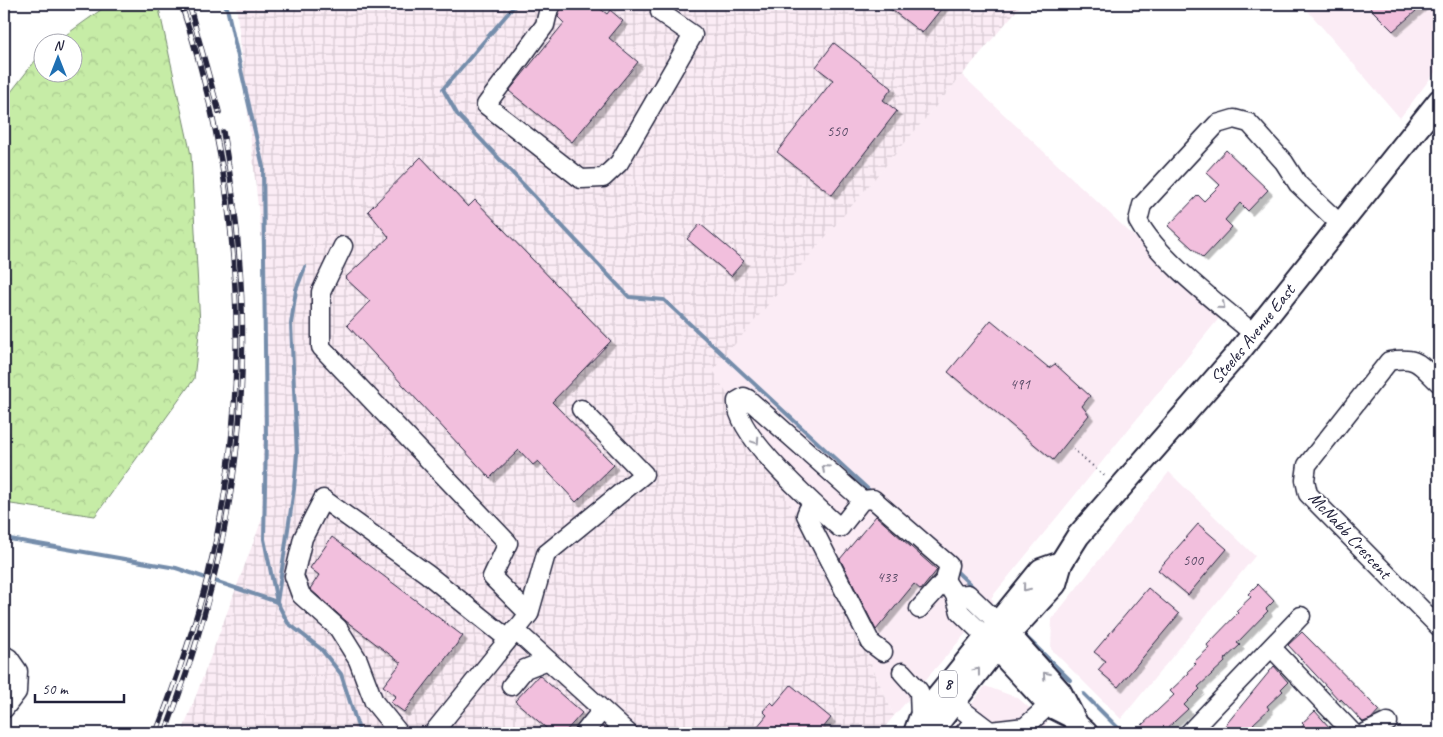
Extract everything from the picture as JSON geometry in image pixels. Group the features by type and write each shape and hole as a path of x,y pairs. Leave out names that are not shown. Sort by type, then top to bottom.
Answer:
{"main road":[{"name":"Steeles Avenue East","path":"997,635 954,703 931,732 919,728 997,635 1055,584 1061,563 1078,536 1254,334 1439,101"},
{"path":"997,635 1049,705 1076,727"},
{"path":"997,635 1060,692 1076,727"}],"street":[{"path":"552,4 549,8 545,25 486,105 581,179 603,178 619,163 693,35 660,12 666,4"},
{"path":"1254,334 1189,278 1146,236 1138,221 1142,205 1217,124 1234,119 1248,123 1284,162 1298,184 1340,224"},
{"path":"343,246 321,292 320,348 508,543 492,576 529,614"},
{"name":"McNabb Crescent","path":"1439,382 1418,362 1408,358 1389,361 1308,465 1305,480 1308,494 1439,627"},
{"path":"862,500 748,399 740,398 736,407 738,414 771,462 840,528 862,500 873,499 949,565 950,587"},
{"path":"433,733 529,614 546,554 644,474 581,409"},
{"path":"399,733 374,702 358,660 338,628 301,595 294,576 302,538 323,499 548,660 628,733"},
{"path":"815,505 808,510 806,516 871,643 883,652"},
{"path":"919,609 950,587"},
{"path":"950,587 968,594 997,635"},
{"path":"1194,732 1301,616"},
{"path":"1272,648 1353,733"},
{"path":"4,655 9,658 18,671 16,692 4,710"},
{"path":"511,686 525,669 548,660"},
{"path":"902,672 919,691 919,728"},
{"path":"954,703 970,727 989,732 1024,727 1049,705"},
{"path":"584,733 602,710"},
{"path":"1365,733 1388,722"}],"path":[{"path":"1072,449 1120,488"}],"shaded area":[{"path":"236,4 1022,4 713,370 831,574 894,716 880,733 182,733 262,519 265,271"},
{"path":"1302,4 1439,4 1439,67 1400,118"},
{"path":"962,75 1220,317 991,598 994,601 894,716 831,574 712,370"},
{"path":"1169,472 1255,556 1121,719 1051,649 1052,619"},
{"path":"985,686 1018,698 1047,723 1039,733 950,733"}],"green space":[{"path":"109,4 158,4 191,155 200,325 194,379 95,516 4,503 4,101 32,65 32,82 82,82 82,32 70,32"}],"building":[{"path":"562,4 594,4 607,14 610,10 623,21 609,38 638,62 572,142 509,91 564,23 558,17"},
{"path":"884,4 945,4 922,33"},
{"path":"1366,4 1424,4 1393,31"},
{"path":"834,43 892,88 883,100 897,111 832,195 777,152 833,80 816,67"},
{"path":"1226,150 1268,190 1248,211 1240,203 1225,220 1232,227 1203,258 1168,226 1198,195 1204,201 1220,185 1206,172"},
{"path":"421,157 468,207 475,200 611,341 552,402 614,465 576,502 538,461 533,465 519,450 490,478 347,325 370,301 345,278 389,237 368,211"},
{"path":"700,224 744,261 731,276 687,239"},
{"path":"991,320 1049,368 1055,364 1090,396 1082,406 1089,415 1053,460 948,372"},
{"path":"876,516 937,570 921,590 914,584 876,630 840,559"},
{"path":"1198,524 1227,549 1188,595 1158,570"},
{"path":"332,537 463,636 404,712 390,702 396,696 383,686 401,663 346,621 310,589 319,575 310,568"},
{"path":"1258,584 1274,601 1266,609 1268,611 1237,643 1240,645 1224,660 1225,662 1198,687 1200,689 1184,705 1188,709 1162,733 1149,733 1142,725 1174,695 1170,691 1189,673 1188,671 1196,664 1194,662 1209,648 1207,645 1238,613 1236,611 1251,597 1248,594"},
{"path":"1148,588 1179,614 1118,687 1098,670 1106,661 1094,652"},
{"path":"1302,632 1379,710 1371,719 1363,722 1341,699 1340,701 1288,645"},
{"path":"1274,666 1288,682 1281,689 1283,691 1267,706 1269,709 1253,724 1256,726 1248,733 1219,733"},
{"path":"539,675 582,713 564,733 552,733 515,701"},
{"path":"791,685 831,718 819,733 752,733 767,715 763,711 771,702 774,705"},
{"path":"1315,711 1330,728 1324,733 1295,733 1304,725 1302,723"}],"waterway":[{"path":"4,538 176,568 277,602 264,539 266,436 263,167 227,8 224,4"},
{"path":"516,4 443,89 457,114 629,297 664,300 872,493"},
{"path":"305,267 296,290 291,324 297,454 294,489 277,602 288,623 321,649 341,674 360,733"},
{"path":"954,569 974,588"},
{"path":"1025,636 1070,680"},
{"path":"1084,694 1123,733"}],"railway":[{"path":"156,733 184,655 208,575 223,504 232,433 236,360 235,288 229,215 218,143 202,73 181,4"},
{"path":"189,4 219,112"},
{"path":"165,733 191,657 212,583 228,510 238,437 242,363 241,288 235,211 223,132"}]}
